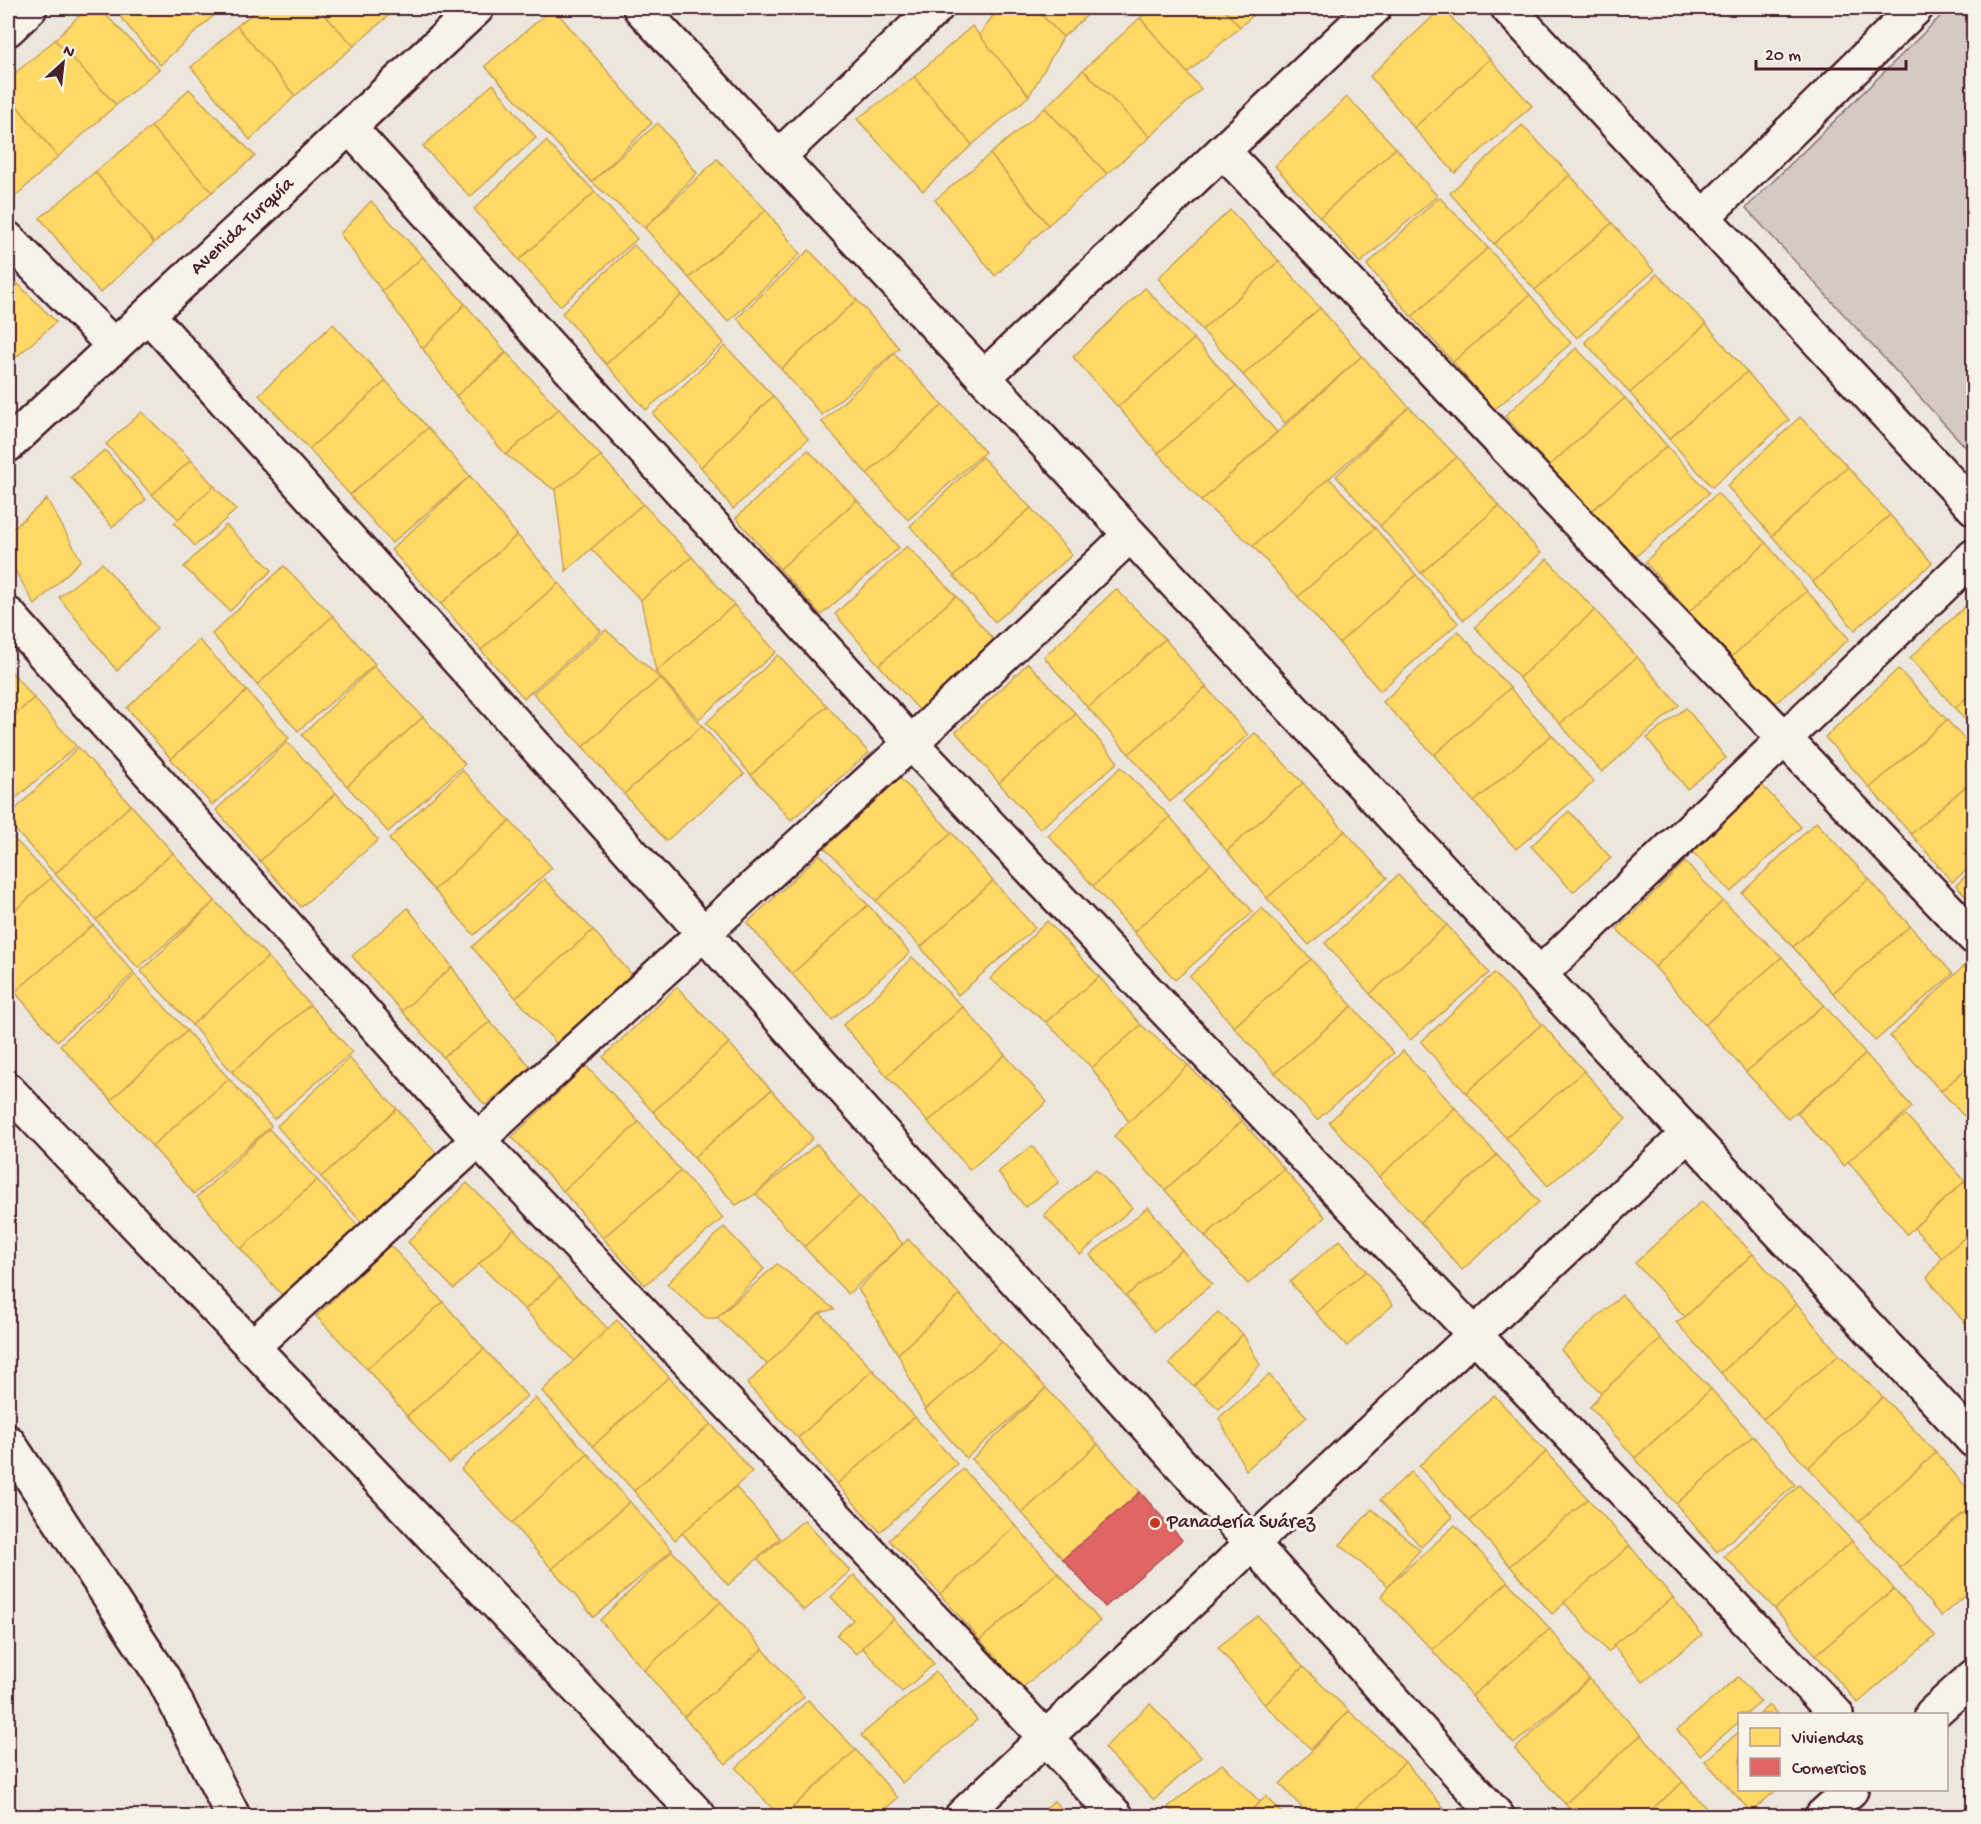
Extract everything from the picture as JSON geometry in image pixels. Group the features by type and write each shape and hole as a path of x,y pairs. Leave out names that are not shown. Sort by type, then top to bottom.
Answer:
{"street":[{"path":"8,29 30,8"},
{"name":"Avenida Turquía","path":"8,446 477,8"},
{"path":"640,8 1974,1441"},
{"path":"779,156 936,8"},
{"path":"984,377 1374,8"},
{"path":"1508,8 1974,508"},
{"path":"1702,217 1916,8"},
{"path":"350,128 911,743 1835,1713"},
{"path":"1223,151 1974,937"},
{"path":"8,239 114,346"},
{"path":"148,315 1497,1816"},
{"path":"252,1347 911,743 1130,535"},
{"path":"1540,974 1974,556"},
{"path":"8,614 478,1140 1046,1738 1116,1816"},
{"path":"8,1090 699,1816"},
{"path":"962,1816 1688,1134"},
{"path":"8,1442 165,1681 232,1816"},
{"path":"1933,1713 1974,1676"},
{"path":"1822,1816 1850,1791"}],"shaded area":[{"path":"1949,8 1973,8 1973,455 1746,208"}],"building: Viviendas":[{"path":"87,8 99,8 159,69 116,105 55,40"},
{"path":"113,8 206,8 213,16 160,65"},
{"path":"206,8 222,8 213,16"},
{"path":"259,8 318,8 354,46 295,96 237,26"},
{"path":"318,8 395,8 396,9 354,46"},
{"path":"553,8 652,123 592,182 485,66"},
{"path":"998,8 1035,8 1063,37 1029,96 979,36"},
{"path":"1035,8 1095,8 1063,37"},
{"path":"1153,8 1223,8 1240,27 1187,73 1140,18"},
{"path":"1223,8 1261,8 1240,27"},
{"path":"1442,8 1490,59 1414,128 1370,76"},
{"path":"1140,18 1201,89 1150,137 1083,70"},
{"path":"237,26 295,96 250,140 191,67"},
{"path":"972,26 1029,96 972,145 914,77"},
{"path":"55,40 116,105 58,157 8,95 8,79"},
{"path":"1490,59 1532,106 1455,173 1414,128"},
{"path":"1083,70 1150,137 1107,174 1045,108"},
{"path":"914,77 972,145 923,191 857,119"},
{"path":"493,84 536,138 470,197 423,146"},
{"path":"189,89 255,156 212,192 151,127"},
{"path":"8,95 58,157 8,203"},
{"path":"1347,97 1396,148 1320,217 1275,166"},
{"path":"1045,108 1107,174 1048,225 990,154"},
{"path":"658,123 697,173 645,228 592,182"},
{"path":"1522,125 1570,175 1494,244 1450,193"},
{"path":"151,127 212,192 154,243 95,172"},
{"path":"546,141 595,192 519,260 474,209"},
{"path":"1396,148 1437,196 1360,263 1320,217"},
{"path":"990,154 1048,225 995,276 935,200"},
{"path":"717,159 766,210 689,278 645,228"},
{"path":"95,172 154,243 100,293 40,218"},
{"path":"1570,175 1612,223 1535,290 1494,244"},
{"path":"595,192 637,239 560,306 519,260"},
{"path":"1439,197 1488,248 1412,317 1367,265"},
{"path":"371,201 423,257 382,291 340,234"},
{"path":"766,210 800,254 728,322 689,278"},
{"path":"1230,210 1279,261 1202,330 1158,278"},
{"path":"1612,223 1654,271 1577,338 1535,290"},
{"path":"634,245 682,295 606,364 562,313"},
{"path":"1488,248 1530,295 1453,362 1412,317"},
{"path":"809,250 857,300 781,369 737,318"},
{"path":"423,257 465,304 423,349 382,291"},
{"path":"1279,261 1320,308 1243,375 1202,330"},
{"path":"8,274 56,322 13,360 8,354"},
{"path":"1657,274 1706,324 1630,393 1585,342"},
{"path":"1145,288 1194,339 1118,407 1073,357"},
{"path":"682,295 724,343 646,410 606,364"},
{"path":"1530,295 1571,343 1494,410 1453,362"},
{"path":"857,300 899,348 822,415 781,369"},
{"path":"465,304 506,352 456,396 423,349"},
{"path":"1320,308 1362,356 1285,423 1243,375"},
{"path":"333,324 386,381 309,449 259,395"},
{"path":"1706,324 1747,372 1669,439 1630,393"},
{"path":"1194,339 1236,386 1158,453 1118,407"},
{"path":"725,346 773,396 701,467 653,414"},
{"path":"1576,348 1625,398 1549,466 1505,416"},
{"path":"507,353 559,409 506,455 456,396"},
{"path":"894,354 943,405 867,474 822,422"},
{"path":"1362,356 1409,407 1253,546 1201,501"},
{"path":"1747,372 1789,420 1712,487 1669,439"},
{"path":"386,381 428,428 350,495 309,449"},
{"path":"1236,386 1277,432 1201,501 1158,453"},
{"path":"773,396 808,439 733,509 701,467"},
{"path":"1625,398 1667,446 1589,513 1549,466"},
{"path":"943,405 985,452 908,520 867,474"},
{"path":"1409,407 1457,457 1380,526 1336,476"},
{"path":"559,409 601,456 555,490 506,455"},
{"path":"142,412 191,460 152,495 106,444"},
{"path":"1800,417 1848,467 1772,536 1727,486"},
{"path":"428,428 470,476 392,543 350,495"},
{"path":"1667,446 1709,493 1632,560 1589,513"},
{"path":"105,450 146,500 112,527 71,477"},
{"path":"808,450 857,500 780,569 736,518"},
{"path":"601,456 643,504 566,571 555,490"},
{"path":"982,457 1031,508 954,576 910,526"},
{"path":"1457,457 1499,506 1421,573 1380,526"},
{"path":"191,460 214,486 179,519 152,495"},
{"path":"1848,467 1890,515 1813,582 1772,536"},
{"path":"470,476 517,535 441,604 391,550"},
{"path":"1329,478 1375,528 1298,597 1253,546"},
{"path":"214,486 236,510 195,546 174,523"},
{"path":"1717,493 1766,543 1689,612 1645,562"},
{"path":"47,499 81,560 35,605 8,558 8,533"},
{"path":"857,500 899,548 821,615 780,569"},
{"path":"643,504 692,557 641,600 591,549"},
{"path":"1499,506 1541,553 1464,620 1421,573"},
{"path":"1031,508 1072,555 995,622 954,576"},
{"path":"1890,515 1932,563 1855,630 1813,582"},
{"path":"226,525 272,570 230,611 184,567"},
{"path":"1375,528 1416,575 1339,643 1298,597"},
{"path":"517,535 559,583 481,650 441,604"},
{"path":"1766,543 1807,591 1730,658 1689,612"},
{"path":"907,546 956,596 879,665 835,614"},
{"path":"692,557 734,605 656,672 641,600"},
{"path":"1547,559 1595,610 1519,678 1475,627"},
{"path":"102,563 157,628 117,671 59,597"},
{"path":"284,566 333,616 257,685 212,634"},
{"path":"1416,575 1458,623 1380,691 1339,643"},
{"path":"559,583 601,631 524,698 481,650"},
{"path":"1116,589 1165,639 1088,708 1044,657"},
{"path":"1807,591 1849,639 1772,706 1730,658"},
{"path":"956,596 997,644 920,711 879,665"},
{"path":"1974,598 1974,691 1955,708 1910,658"},
{"path":"734,605 776,652 699,719 656,672"},
{"path":"1595,610 1637,657 1560,724 1519,678"},
{"path":"333,616 375,664 298,731 257,685"},
{"path":"606,630 660,678 583,747 533,693"},
{"path":"1458,631 1510,688 1434,755 1383,702"},
{"path":"1165,639 1206,687 1129,754 1088,708"},
{"path":"199,640 247,691 171,759 127,708"},
{"path":"778,655 827,706 751,775 706,723"},
{"path":"1637,657 1679,705 1602,772 1560,724"},
{"path":"1028,663 1076,714 999,783 956,732"},
{"path":"374,666 423,717 347,786 302,735"},
{"path":"8,668 34,698 8,721"},
{"path":"1898,669 1947,720 1870,788 1825,737"},
{"path":"660,678 702,726 624,794 583,747"},
{"path":"1206,687 1248,735 1170,802 1129,754"},
{"path":"1510,688 1552,735 1474,802 1434,755"},
{"path":"247,691 289,738 212,805 171,759"},
{"path":"1974,691 1974,730 1955,708"},
{"path":"34,698 76,746 8,805 8,721"},
{"path":"827,706 869,753 791,820 751,775"},
{"path":"1686,708 1726,758 1687,789 1647,738"},
{"path":"1076,714 1118,762 1040,829 999,783"},
{"path":"423,717 465,764 388,832 347,786"},
{"path":"1947,720 1974,750 1974,779 1911,834 1870,788"},
{"path":"702,726 744,774 666,841 624,794"},
{"path":"1255,733 1303,783 1227,851 1183,801"},
{"path":"1552,735 1594,782 1516,849 1474,802"},
{"path":"287,742 336,793 260,861 216,810"},
{"path":"78,747 131,805 55,874 8,822 8,817"},
{"path":"1121,767 1170,817 1093,886 1048,835"},
{"path":"462,770 510,821 434,890 389,839"},
{"path":"899,777 952,833 876,901 825,848"},
{"path":"1974,779 1974,864 1952,882 1911,834"},
{"path":"1303,783 1345,831 1267,898 1227,851"},
{"path":"1760,783 1801,827 1731,892 1689,848"},
{"path":"336,793 378,840 301,907 260,861"},
{"path":"131,805 173,853 96,920 55,874"},
{"path":"1569,811 1611,858 1573,892 1531,846"},
{"path":"1170,817 1211,864 1134,932 1093,886"},
{"path":"510,821 552,868 474,935 434,890"},
{"path":"1816,822 1869,879 1793,947 1742,893"},
{"path":"1345,831 1387,878 1309,945 1267,898"},
{"path":"8,832 51,878 8,917"},
{"path":"952,833 993,881 921,947 876,901"},
{"path":"173,853 215,901 138,968 96,920"},
{"path":"820,854 868,905 792,974 747,923"},
{"path":"1685,862 1723,901 1655,967 1617,929"},
{"path":"1211,864 1253,912 1175,980 1134,932"},
{"path":"1974,869 1974,905 1956,885"},
{"path":"1398,875 1447,925 1370,994 1325,943"},
{"path":"51,878 93,925 15,992 8,984 8,917"},
{"path":"544,879 593,930 516,998 472,947"},
{"path":"1869,879 1910,926 1833,993 1793,947"},
{"path":"993,881 1035,928 958,995 921,947"},
{"path":"215,901 268,957 192,1025 141,971"},
{"path":"1723,901 1782,957 1705,1025 1655,967"},
{"path":"868,905 910,953 832,1020 792,974"},
{"path":"408,908 452,967 402,1011 352,956"},
{"path":"1262,908 1311,959 1234,1027 1190,976"},
{"path":"1047,921 1099,977 1046,1022 990,979"},
{"path":"93,925 134,973 57,1041 15,992"},
{"path":"1447,925 1489,973 1410,1040 1370,994"},
{"path":"1910,926 1953,974 1875,1041 1833,993"},
{"path":"593,930 634,977 557,1044 516,998"},
{"path":"268,957 310,1005 232,1072 192,1025"},
{"path":"912,957 963,1007 887,1076 843,1025 880,992"},
{"path":"1782,957 1824,1005 1746,1072 1705,1025"},
{"path":"1311,959 1352,1006 1275,1073 1234,1027"},
{"path":"1964,966 1974,976 1974,1062 1941,1091 1890,1036"},
{"path":"452,967 490,1022 443,1057 402,1011"},
{"path":"1494,973 1542,1024 1466,1093 1421,1042"},
{"path":"135,975 187,1031 111,1100 60,1045"},
{"path":"1099,977 1141,1025 1092,1068 1046,1022"},
{"path":"677,987 729,1043 653,1112 603,1057"},
{"path":"310,1005 352,1052 274,1119 232,1072"},
{"path":"1824,1005 1866,1054 1788,1119 1746,1072"},
{"path":"1352,1006 1394,1053 1317,1120 1275,1073"},
{"path":"963,1007 1005,1055 928,1122 887,1076"},
{"path":"490,1022 531,1067 485,1105 443,1057"},
{"path":"1542,1024 1584,1071 1506,1138 1466,1093"},
{"path":"1141,1025 1188,1065 1129,1122 1092,1068"},
{"path":"187,1031 229,1079 152,1146 111,1100"},
{"path":"729,1043 771,1090 694,1158 653,1112"},
{"path":"1403,1051 1455,1108 1379,1177 1329,1122"},
{"path":"1866,1054 1912,1107 1844,1166 1797,1113"},
{"path":"1005,1055 1047,1102 970,1170 928,1122"},
{"path":"349,1058 397,1109 321,1177 277,1126"},
{"path":"1974,1062 1974,1127 1941,1091"},
{"path":"1188,1065 1242,1121 1165,1190 1114,1136"},
{"path":"586,1066 639,1122 563,1191 512,1137"},
{"path":"1584,1071 1626,1119 1548,1186 1506,1138"},
{"path":"229,1079 271,1126 194,1194 152,1146"},
{"path":"771,1090 813,1138 756,1194 736,1205 694,1158"},
{"path":"1455,1108 1497,1155 1420,1222 1379,1177"},
{"path":"397,1109 439,1156 362,1223 321,1177"},
{"path":"1906,1115 1965,1181 1907,1234 1848,1161"},
{"path":"1242,1121 1284,1169 1205,1236 1165,1190"},
{"path":"639,1122 681,1171 603,1238 563,1191"},
{"path":"269,1129 317,1180 241,1249 197,1197"},
{"path":"817,1144 860,1196 804,1247 756,1194"},
{"path":"1032,1146 1059,1182 1025,1207 998,1172"},
{"path":"1497,1155 1539,1202 1462,1270 1420,1222"},
{"path":"1096,1169 1132,1208 1080,1255 1044,1215"},
{"path":"1284,1169 1325,1217 1248,1284 1205,1236"},
{"path":"681,1171 723,1218 645,1285 603,1238"},
{"path":"317,1180 359,1227 282,1295 241,1249"},
{"path":"1965,1181 1974,1190 1974,1229 1942,1258 1914,1228"},
{"path":"467,1183 514,1229 454,1289 408,1242"},
{"path":"860,1196 903,1244 848,1294 804,1247"},
{"path":"1702,1201 1753,1254 1685,1317 1635,1263"},
{"path":"1148,1207 1182,1250 1126,1296 1090,1255"},
{"path":"724,1227 764,1269 717,1318 706,1318 667,1284"},
{"path":"514,1229 559,1278 525,1310 479,1264"},
{"path":"1974,1229 1974,1327 1971,1330 1927,1278 1942,1258"},
{"path":"908,1239 960,1295 898,1354 858,1289"},
{"path":"1340,1240 1366,1271 1316,1313 1290,1282"},
{"path":"390,1245 443,1302 367,1369 316,1316"},
{"path":"1182,1250 1212,1284 1155,1331 1126,1296"},
{"path":"1753,1254 1797,1304 1721,1373 1676,1322 1685,1317"},
{"path":"777,1264 834,1309 820,1313 768,1365 717,1318"},
{"path":"1366,1271 1393,1305 1347,1346 1316,1313"},
{"path":"559,1278 609,1330 575,1362 525,1310"},
{"path":"960,1295 1002,1342 925,1410 898,1354"},
{"path":"1622,1295 1661,1339 1601,1393 1561,1350"},
{"path":"443,1302 484,1349 407,1416 367,1369"},
{"path":"1797,1304 1839,1355 1763,1419 1721,1373"},
{"path":"1218,1312 1243,1334 1194,1386 1169,1364"},
{"path":"820,1313 873,1370 798,1438 747,1384"},
{"path":"617,1320 669,1377 593,1446 542,1391"},
{"path":"1243,1334 1260,1365 1219,1409 1194,1386"},
{"path":"1661,1339 1711,1389 1635,1458 1590,1407 1601,1393"},
{"path":"1002,1342 1046,1388 966,1458 925,1410"},
{"path":"484,1349 527,1396 449,1463 407,1416"},
{"path":"1839,1355 1883,1397 1808,1468 1763,1419"},
{"path":"873,1370 915,1417 837,1484 798,1438"},
{"path":"1269,1375 1307,1417 1246,1470 1219,1418"},
{"path":"669,1377 711,1424 634,1491 593,1446"},
{"path":"1046,1388 1098,1444 1022,1513 972,1459"},
{"path":"1711,1389 1753,1436 1676,1504 1635,1458"},
{"path":"1494,1395 1546,1452 1470,1521 1419,1466"},
{"path":"1883,1397 1936,1453 1859,1522 1808,1468"},
{"path":"535,1398 588,1454 512,1523 461,1469"},
{"path":"915,1417 957,1464 880,1532 837,1484"},
{"path":"711,1424 752,1472 675,1540 634,1491"},
{"path":"1753,1436 1795,1485 1717,1552 1676,1504"},
{"path":"1098,1444 1140,1492 1063,1559 1022,1513"},
{"path":"1546,1452 1588,1499 1510,1566 1470,1521"},
{"path":"1936,1453 1974,1496 1974,1504 1900,1568 1859,1522"},
{"path":"588,1454 630,1502 552,1569 512,1523"},
{"path":"963,1469 1016,1526 940,1594 889,1540"},
{"path":"1411,1472 1453,1517 1421,1547 1380,1500"},
{"path":"1799,1485 1852,1541 1775,1609 1724,1556"},
{"path":"736,1487 780,1538 728,1585 682,1533"},
{"path":"1588,1499 1630,1546 1552,1614 1510,1566"},
{"path":"630,1502 672,1550 594,1617 552,1569"},
{"path":"1974,1504 1974,1588 1941,1616 1900,1568"},
{"path":"1372,1509 1420,1550 1388,1586 1340,1545"},
{"path":"804,1520 850,1571 804,1611 758,1559"},
{"path":"1455,1525 1508,1582 1432,1650 1381,1596 1388,1586"},
{"path":"1016,1526 1058,1573 980,1640 940,1594"},
{"path":"1852,1541 1894,1589 1816,1655 1775,1609"},
{"path":"1630,1546 1673,1598 1608,1652 1564,1602"},
{"path":"672,1551 721,1602 644,1670 600,1620"},
{"path":"1058,1573 1100,1621 1022,1688 980,1640"},
{"path":"854,1575 894,1619 856,1654 837,1635 853,1620 831,1597"},
{"path":"1508,1582 1550,1629 1472,1696 1432,1650"},
{"path":"1894,1589 1935,1636 1858,1703 1816,1655"},
{"path":"1673,1598 1702,1635 1643,1682 1613,1645"},
{"path":"721,1602 763,1649 684,1717 644,1670"},
{"path":"1258,1616 1303,1667 1265,1705 1218,1647"},
{"path":"894,1619 934,1664 902,1692 862,1647"},
{"path":"1550,1629 1589,1679 1514,1744 1472,1696"},
{"path":"763,1649 804,1697 726,1764 684,1717"},
{"path":"1303,1667 1349,1711 1311,1749 1265,1705"},
{"path":"936,1672 977,1720 902,1783 861,1735"},
{"path":"1738,1677 1761,1702 1747,1713 1738,1713 1738,1723 1700,1755 1677,1730"},
{"path":"1589,1679 1641,1735 1565,1804 1515,1749"},
{"path":"808,1700 856,1750 783,1816 779,1816 736,1768"},
{"path":"1150,1704 1201,1757 1154,1800 1104,1748"},
{"path":"1769,1705 1776,1713 1760,1713"},
{"path":"1349,1711 1405,1762 1347,1816 1310,1816 1280,1784"},
{"path":"1738,1733 1738,1791 1775,1791 1751,1812 1705,1761"},
{"path":"1641,1735 1683,1782 1644,1816 1577,1816 1565,1804"},
{"path":"856,1750 898,1798 876,1816 783,1816"},
{"path":"1405,1762 1444,1808 1434,1816 1347,1816"},
{"path":"1222,1764 1260,1802 1245,1816 1177,1816 1168,1807"},
{"path":"1683,1782 1713,1816 1644,1816"},
{"path":"1266,1796 1285,1816 1245,1816 1260,1802"},
{"path":"1054,1801 1068,1816 1037,1816"},
{"path":"1444,1808 1452,1816 1434,1816"}],"building: Comercios":[{"path":"1140,1492 1182,1540 1105,1607 1063,1559"}],"place":[{"name":"Panadería Suárez","path":"1155,1523"}]}
